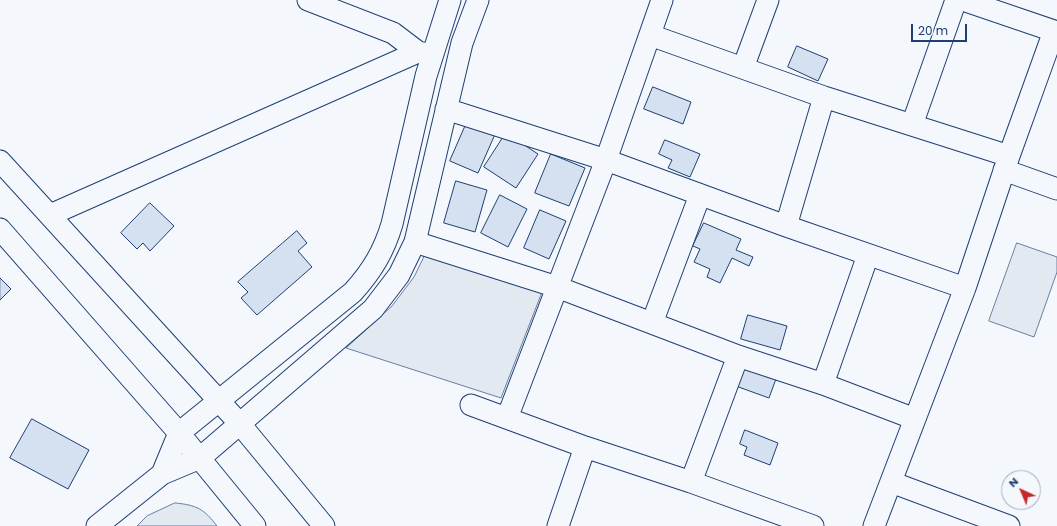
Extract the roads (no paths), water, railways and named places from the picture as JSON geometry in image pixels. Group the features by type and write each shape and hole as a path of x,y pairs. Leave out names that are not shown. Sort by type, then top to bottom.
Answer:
{"street":[{"path":"308,0 393,33 425,54"},
{"path":"162,474 179,433 353,292 372,269 387,240 392,224 426,76 425,54 450,0"},
{"path":"97,526 162,474 200,458 373,308 399,275 415,242 462,43 478,0"},
{"path":"507,418 606,160 662,0"},
{"path":"743,68 768,0"},
{"path":"912,125 956,0"},
{"path":"874,526 965,288 1007,163 1056,32 992,4 964,0"},
{"path":"650,35 824,97 912,125 1007,163 1057,189"},
{"path":"50,215 425,54"},
{"path":"786,226 824,97"},
{"path":"446,109 606,160 786,226 965,288"},
{"path":"0,161 240,424 324,526"},
{"path":"652,323 700,195"},
{"path":"0,229 179,433 255,526"},
{"path":"415,242 557,287 738,356 823,384 915,419"},
{"path":"823,384 868,255"},
{"path":"691,482 738,356"},
{"path":"471,405 585,448 691,482 783,520 813,526"},
{"path":"558,526 585,448"},
{"path":"891,482 1007,526"}]}
